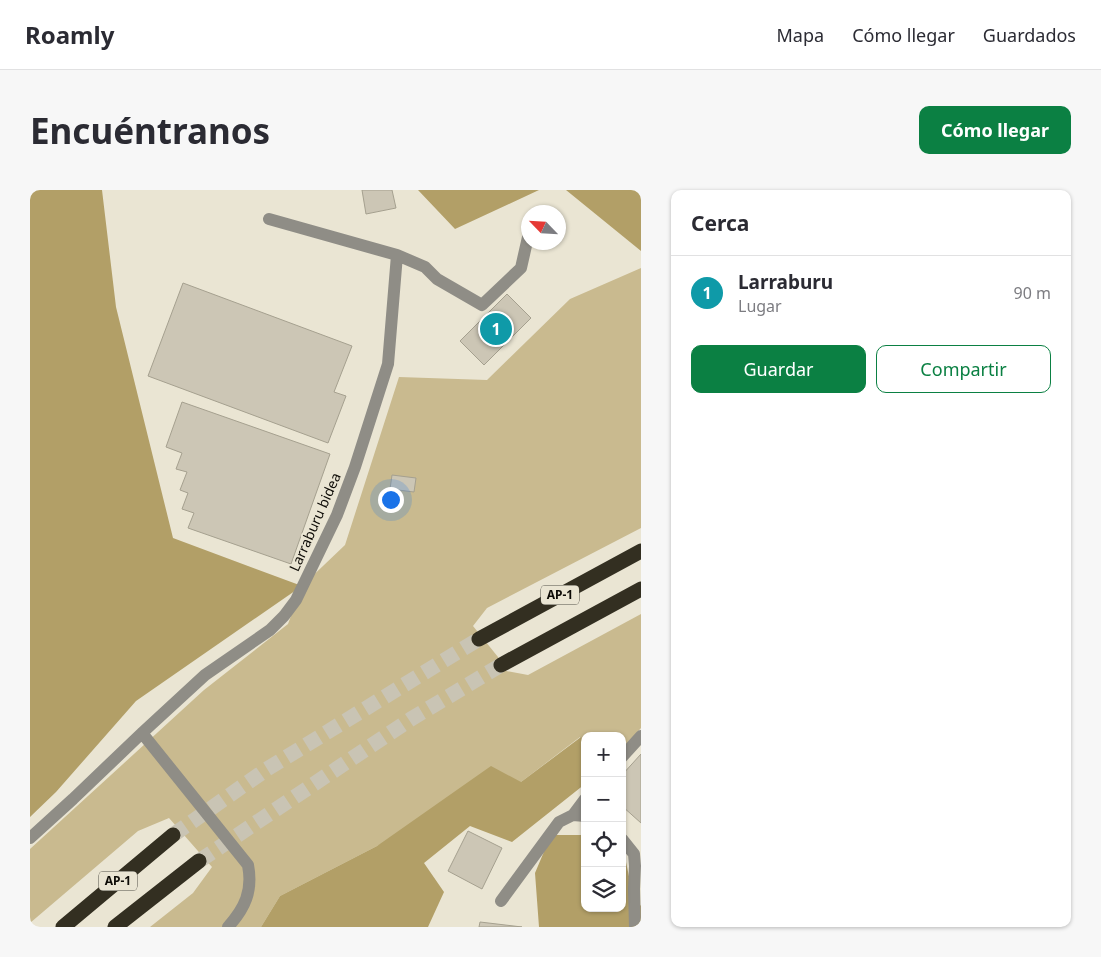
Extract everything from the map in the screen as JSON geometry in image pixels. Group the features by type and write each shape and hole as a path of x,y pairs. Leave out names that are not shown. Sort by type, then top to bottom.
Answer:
{"highway":[{"name":"AP-1","path":"478,639 641,551"},
{"name":"AP-1","path":"501,665 641,589"},
{"name":"AP-1","path":"63,927 173,835"},
{"name":"AP-1","path":"115,927 199,861"}],"street":[{"path":"269,218 425,266 437,279 482,305 521,268 525,250"},
{"name":"Larraburu bidea","path":"30,838 205,675 270,630 296,600 337,515 355,467 388,364 397,256"},
{"path":"142,733 248,865 249,881 245,902 238,916 228,927"},
{"path":"626,753 641,736"},
{"path":"501,901 558,822 579,815"},
{"path":"626,844 634,854 636,866 634,896 635,927"}],"shaded area":[{"path":"30,190 102,190 116,307 173,538 302,586 136,701 56,792 30,817"},
{"path":"418,190 539,190 455,229"},
{"path":"566,190 641,190 641,251"},
{"path":"641,268 641,528 487,608 473,626 498,657 506,671 528,675 641,614 641,728 626,745 626,732 581,732 581,738 521,782 377,846 280,896 261,927 150,927 193,893 212,867 169,818 138,831 30,923 30,849 204,690 288,624 302,586 345,545 399,377 487,380 570,299"},
{"path":"581,737 581,787 512,842 470,826 424,863 444,892 428,927 261,927 280,896 377,846 491,766 521,782"},
{"path":"551,835 581,835 581,912 626,912 626,862 633,896 641,906 641,927 539,927 535,873"}],"building":[{"path":"362,190 392,190 396,208 366,214"},
{"path":"183,283 352,346 334,392 346,396 328,443 148,376"},
{"path":"507,294 531,318 484,365 460,341"},
{"path":"182,402 330,454 291,564 188,528 194,513 182,509 188,493 180,490 187,472 176,469 182,453 166,447"},
{"path":"392,475 416,478 414,492 390,489"},
{"path":"641,754 641,823 626,810 626,771"},
{"path":"468,831 502,848 482,889 448,871"},
{"path":"480,922 522,927 479,927"}],"tunnel":[{"path":"173,835 267,769 479,639"},
{"path":"199,861 411,719 501,665"}],"place":[{"name":"Larraburu","path":"496,329"}]}
